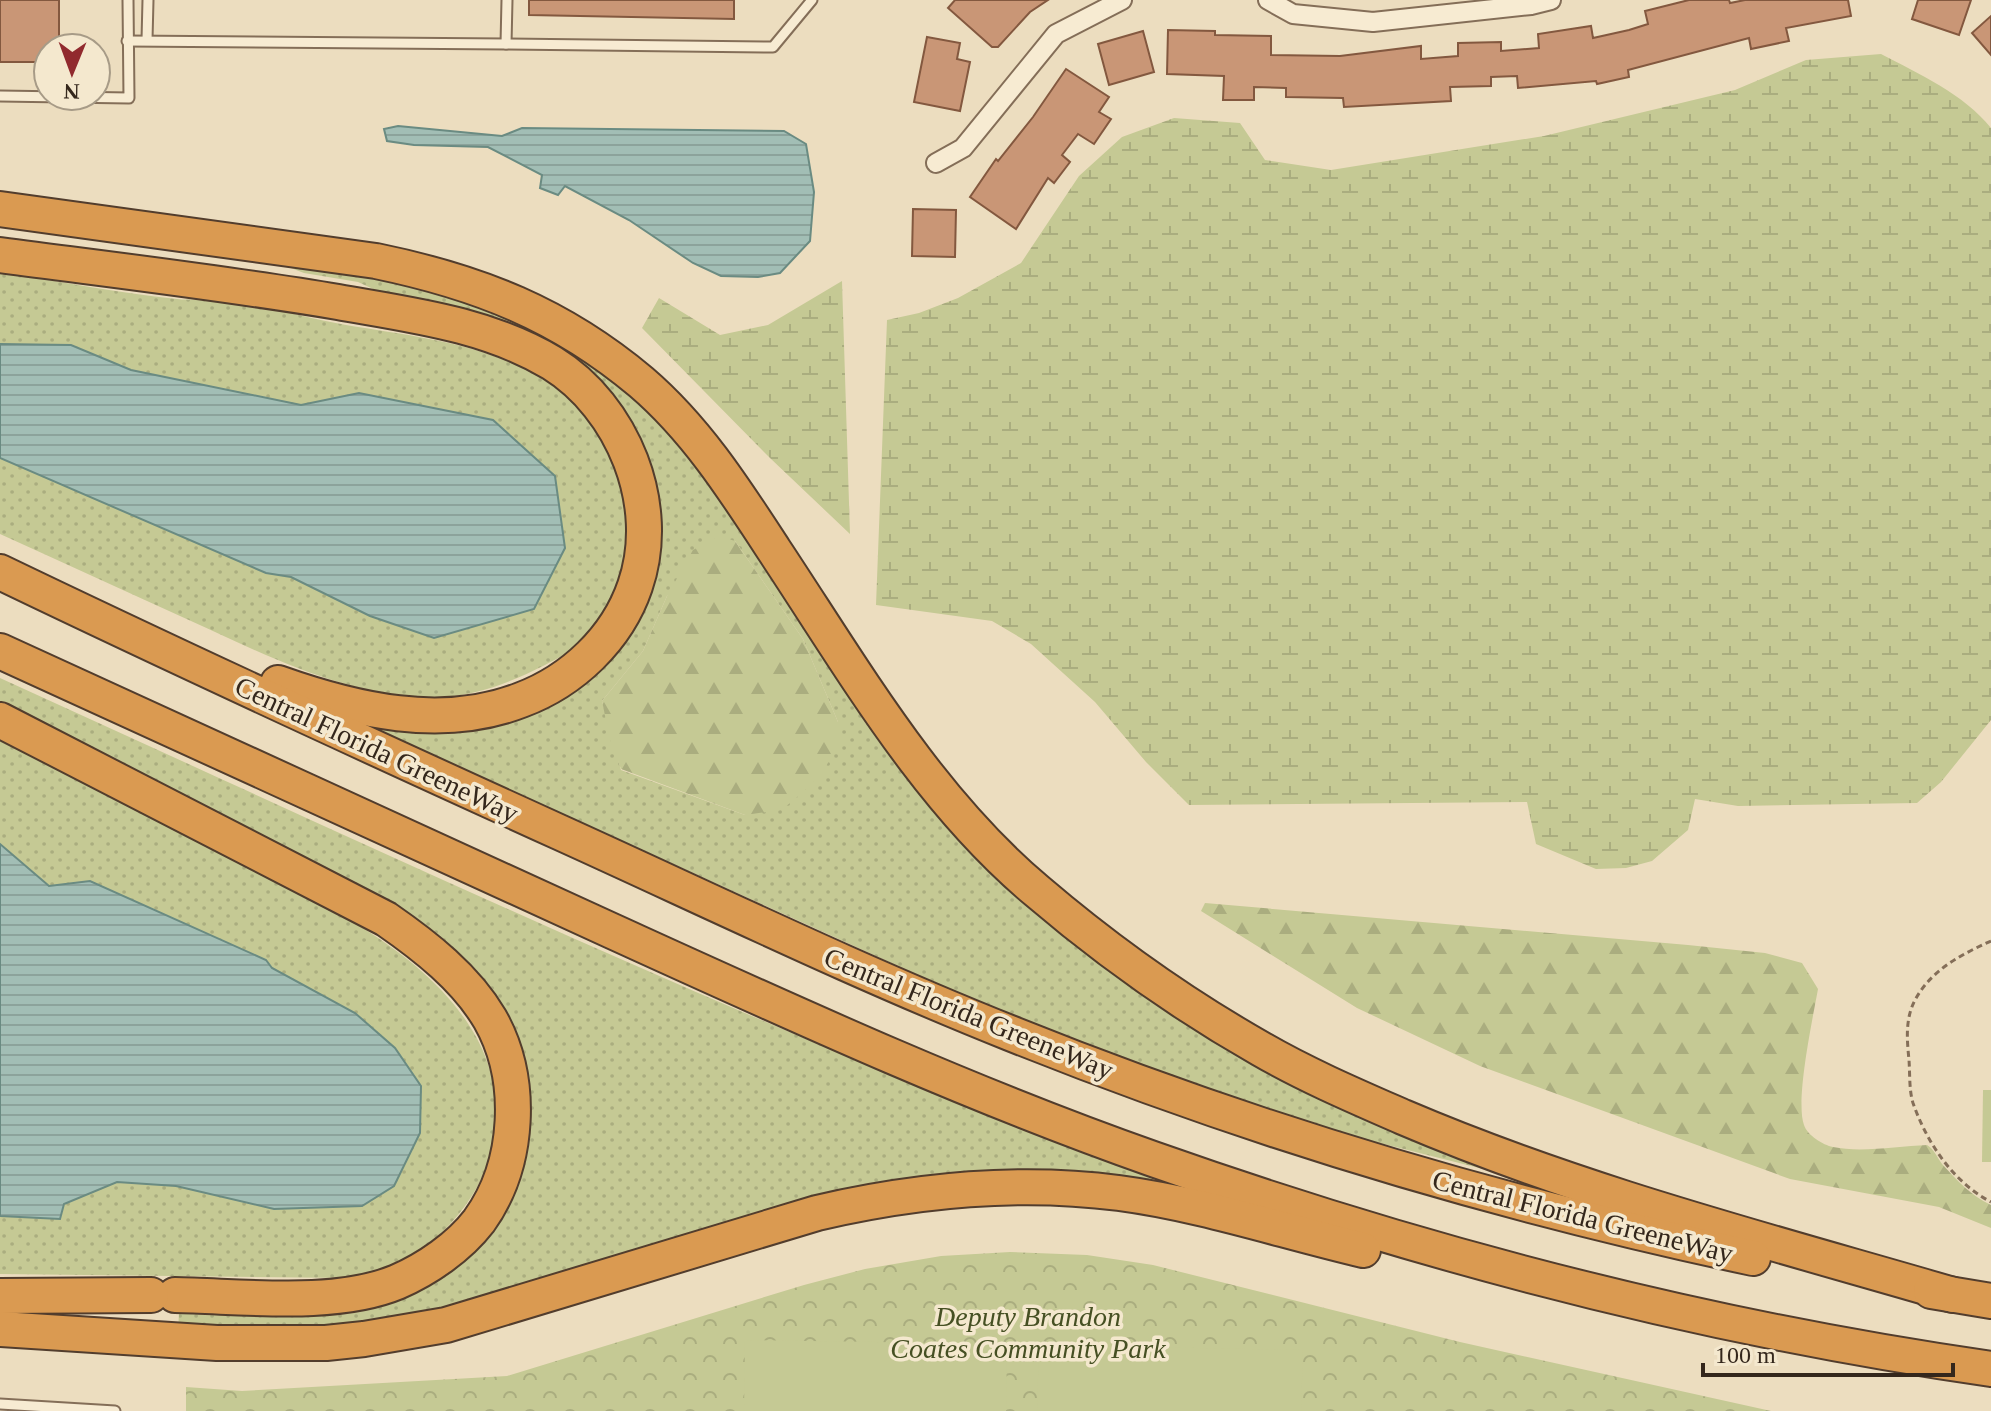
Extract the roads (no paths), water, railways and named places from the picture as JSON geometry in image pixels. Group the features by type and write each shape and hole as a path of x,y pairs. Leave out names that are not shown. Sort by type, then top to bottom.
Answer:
{"highway":[{"path":"0,209 376,261 437,274 503,296 563,326 641,382 703,445 918,764 976,833 1033,888 1108,949 1263,1050 1353,1095 1469,1145 1592,1189 1953,1295"},
{"path":"0,255 270,290 444,321 507,342 552,364 589,395 617,430 635,470 642,502 642,547 636,584 621,617 578,668 548,688 519,701 481,712 443,715 397,713 309,694 0,570"},
{"name":"Central Florida GreeneWay","path":"0,570 212,674 837,959 1007,1032 1118,1075 1274,1130 1514,1201 1733,1254 1991,1301"},
{"path":"0,651 796,1014 1064,1126 1239,1188 1410,1243 1584,1289 1763,1329"},
{"path":"0,720 386,919 416,940 461,982 490,1020 508,1059 513,1127 504,1168 479,1221 439,1258 396,1282 357,1294 312,1298 0,1296"},
{"path":"0,1329 217,1343 326,1343 364,1339 446,1325 817,1213 873,1200 1006,1187 1119,1193 1192,1206 1270,1228 1551,1295 1991,1369"}],"street":[{"path":"936,163 963,148 1056,34 1122,0"},
{"path":"1268,0 1293,14 1373,22 1531,5 1551,0"}],"lane":[{"path":"0,96 129,98 128,0"},
{"path":"147,40 148,0"},
{"path":"506,44 507,0"},
{"path":"127,41 773,47 812,0"},
{"path":"0,1404 115,1411"}],"water":[{"path":"398,126 502,136 522,128 784,131 806,144 814,192 810,241 780,273 758,277 721,276 693,263 629,220 565,186 558,195 540,188 542,175 488,147 387,141 384,129"},
{"path":"0,344 71,345 131,370 301,405 359,393 493,420 555,476 565,548 534,609 434,638 370,616 291,577 266,573 0,458"},
{"path":"0,844 49,886 90,881 266,960 272,968 355,1013 395,1048 421,1086 420,1133 394,1186 362,1206 274,1209 176,1186 117,1182 64,1204 60,1219 0,1216"}],"park label":[{"name":"Deputy Brandon Coates Community Park","path":"1028,1332"}]}
